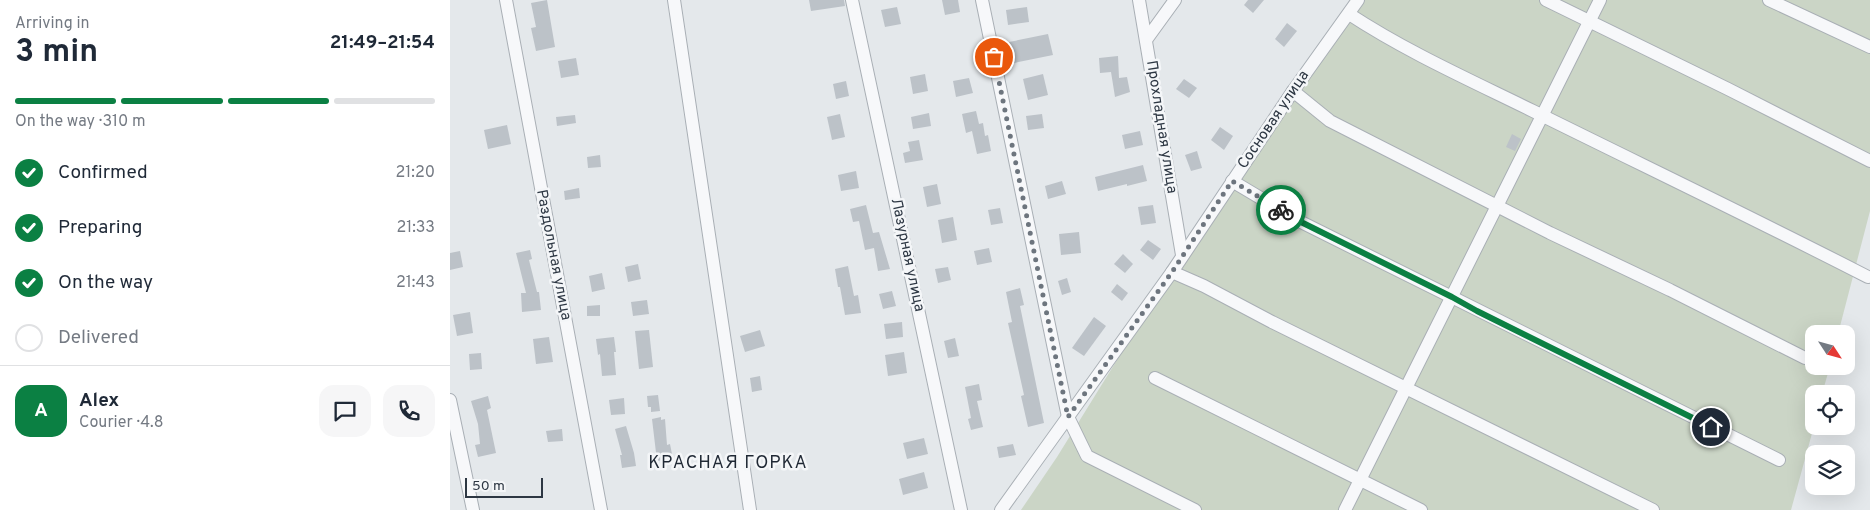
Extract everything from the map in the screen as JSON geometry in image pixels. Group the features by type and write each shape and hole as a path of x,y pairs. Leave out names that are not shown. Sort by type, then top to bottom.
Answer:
{"street":[{"name":"Раздольная улица","path":"506,0 601,510"},
{"path":"674,0 750,510"},
{"name":"Лазурная улица","path":"852,0 961,510"},
{"path":"982,0 1068,417 1087,456 1195,510"},
{"name":"Прохладная улица","path":"1139,0 1182,255"},
{"path":"1146,40 1174,0"},
{"name":"Сосновая улица","path":"1001,510 1172,272 1293,91 1358,0"},
{"path":"1546,0 1870,161"},
{"path":"1345,510 1600,0"},
{"path":"1769,0 1870,47"},
{"path":"1349,14 1399,44 1542,116 1778,230 1868,277"},
{"path":"1293,91 1330,120 1550,233 1670,290 1805,358"},
{"path":"1232,181 1301,222 1779,460"},
{"path":"1172,272 1204,286 1654,510"},
{"path":"1155,378 1421,510"},
{"path":"450,400 474,510"}],"green space":[{"path":"1362,0 1870,0 1870,211 1840,325 1805,325 1805,375 1827,375 1825,385 1805,385 1805,435 1812,435 1809,445 1805,445 1805,459 1791,510 1021,510 1057,457 1182,255"}],"building":[{"path":"547,0 555,47 536,51 531,28 536,27 531,3"},
{"path":"809,0 844,0 845,6 811,11"},
{"path":"942,0 958,0 960,12 945,15"},
{"path":"1248,0 1264,0 1253,13 1244,5"},
{"path":"897,7 901,24 885,27 881,10"},
{"path":"1027,7 1029,22 1008,25 1006,10"},
{"path":"1287,23 1297,31 1284,47 1275,39"},
{"path":"1048,34 1053,55 1014,63 1009,42"},
{"path":"1118,56 1119,78 1127,77 1130,92 1115,97 1111,72 1100,73 1099,58"},
{"path":"576,58 579,75 561,78 558,61"},
{"path":"925,74 928,91 913,94 910,77"},
{"path":"1043,74 1048,95 1028,100 1023,79"},
{"path":"969,78 973,93 956,97 953,81"},
{"path":"1184,79 1197,88 1189,98 1176,89"},
{"path":"846,81 849,96 836,99 833,84"},
{"path":"976,111 979,124 983,123 985,136 988,135 991,151 977,154 972,131 966,133 962,114"},
{"path":"929,113 931,126 913,129 911,117"},
{"path":"840,114 845,137 832,140 827,117"},
{"path":"1042,114 1044,128 1028,130 1026,116"},
{"path":"575,115 576,123 557,126 556,117"},
{"path":"507,125 511,144 488,149 484,130"},
{"path":"1220,127 1233,136 1224,150 1211,140"},
{"path":"1140,131 1143,145 1125,149 1122,135"},
{"path":"1512,134 1521,139 1515,151 1506,147"},
{"path":"919,140 923,160 905,163 903,153 910,151 908,142"},
{"path":"1197,151 1202,168 1191,171 1185,155"},
{"path":"600,155 601,167 588,168 587,157"},
{"path":"1143,165 1147,181 1098,191 1095,177"},
{"path":"856,171 859,188 841,191 838,175"},
{"path":"1062,181 1066,194 1048,199 1045,186"},
{"path":"937,184 941,204 927,207 923,187"},
{"path":"579,188 580,198 565,200 564,191"},
{"path":"866,205 873,233 879,232 890,269 878,271 874,248 865,250 859,221 853,222 850,209"},
{"path":"1153,205 1156,223 1141,225 1138,207"},
{"path":"1000,208 1003,223 991,225 988,210"},
{"path":"953,217 957,240 942,243 938,220"},
{"path":"1079,232 1081,253 1061,255 1059,234"},
{"path":"1148,240 1161,249 1153,260 1140,250"},
{"path":"989,248 992,262 977,265 974,251"},
{"path":"530,250 532,259 529,260 537,292 539,292 541,310 522,312 521,293 526,293 516,253"},
{"path":"460,251 463,267 450,270 450,253"},
{"path":"1123,254 1133,264 1125,273 1114,264"},
{"path":"638,264 641,279 628,282 625,267"},
{"path":"848,266 854,296 858,295 861,313 845,315 835,269"},
{"path":"948,267 951,280 938,283 935,269"},
{"path":"602,273 605,289 592,292 589,276"},
{"path":"1067,278 1071,292 1062,295 1058,281"},
{"path":"1117,284 1128,293 1122,301 1111,292"},
{"path":"1020,288 1024,305 1020,306 1044,423 1028,427 1021,396 1024,395 1008,323 1012,322 1006,292"},
{"path":"892,291 896,306 883,309 879,294"},
{"path":"647,300 649,314 633,316 631,302"},
{"path":"600,305 600,316 587,316 587,306"},
{"path":"470,312 473,333 457,336 453,315"},
{"path":"1094,317 1106,326 1084,356 1072,348"},
{"path":"902,322 903,337 886,339 884,324"},
{"path":"649,330 653,367 639,369 635,331"},
{"path":"760,330 765,346 745,352 740,336"},
{"path":"549,337 553,362 536,364 533,339"},
{"path":"614,337 616,375 602,376 600,354 598,355 596,339"},
{"path":"955,338 959,356 948,358 944,341"},
{"path":"904,352 907,373 888,376 885,355"},
{"path":"481,353 482,369 470,370 469,354"},
{"path":"760,376 762,390 752,392 750,378"},
{"path":"979,384 982,400 977,401 983,427 971,430 968,419 971,418 965,387"},
{"path":"658,395 660,411 651,412 651,407 648,407 647,396"},
{"path":"488,396 491,408 487,410 496,453 478,457 475,445 480,444 478,424 471,401"},
{"path":"624,398 625,414 611,415 609,400"},
{"path":"661,417 661,420 665,419 667,445 670,444 673,459 657,461 652,419"},
{"path":"626,426 636,466 622,468 620,455 622,455 615,429"},
{"path":"562,429 563,441 548,442 546,431"},
{"path":"924,438 928,454 907,459 903,443"},
{"path":"1013,444 1016,455 999,458 997,447"},
{"path":"924,472 928,488 903,495 899,479"}],"way so far":[{"path":"994,57 1068,417 1172,272 1232,181 1281,210"}],"district":[{"name":"КРАСНАЯ ГОРКА","path":"728,463"}],"route":[{"path":"1281,210 1301,222 1477,311 1711,427"}]}
